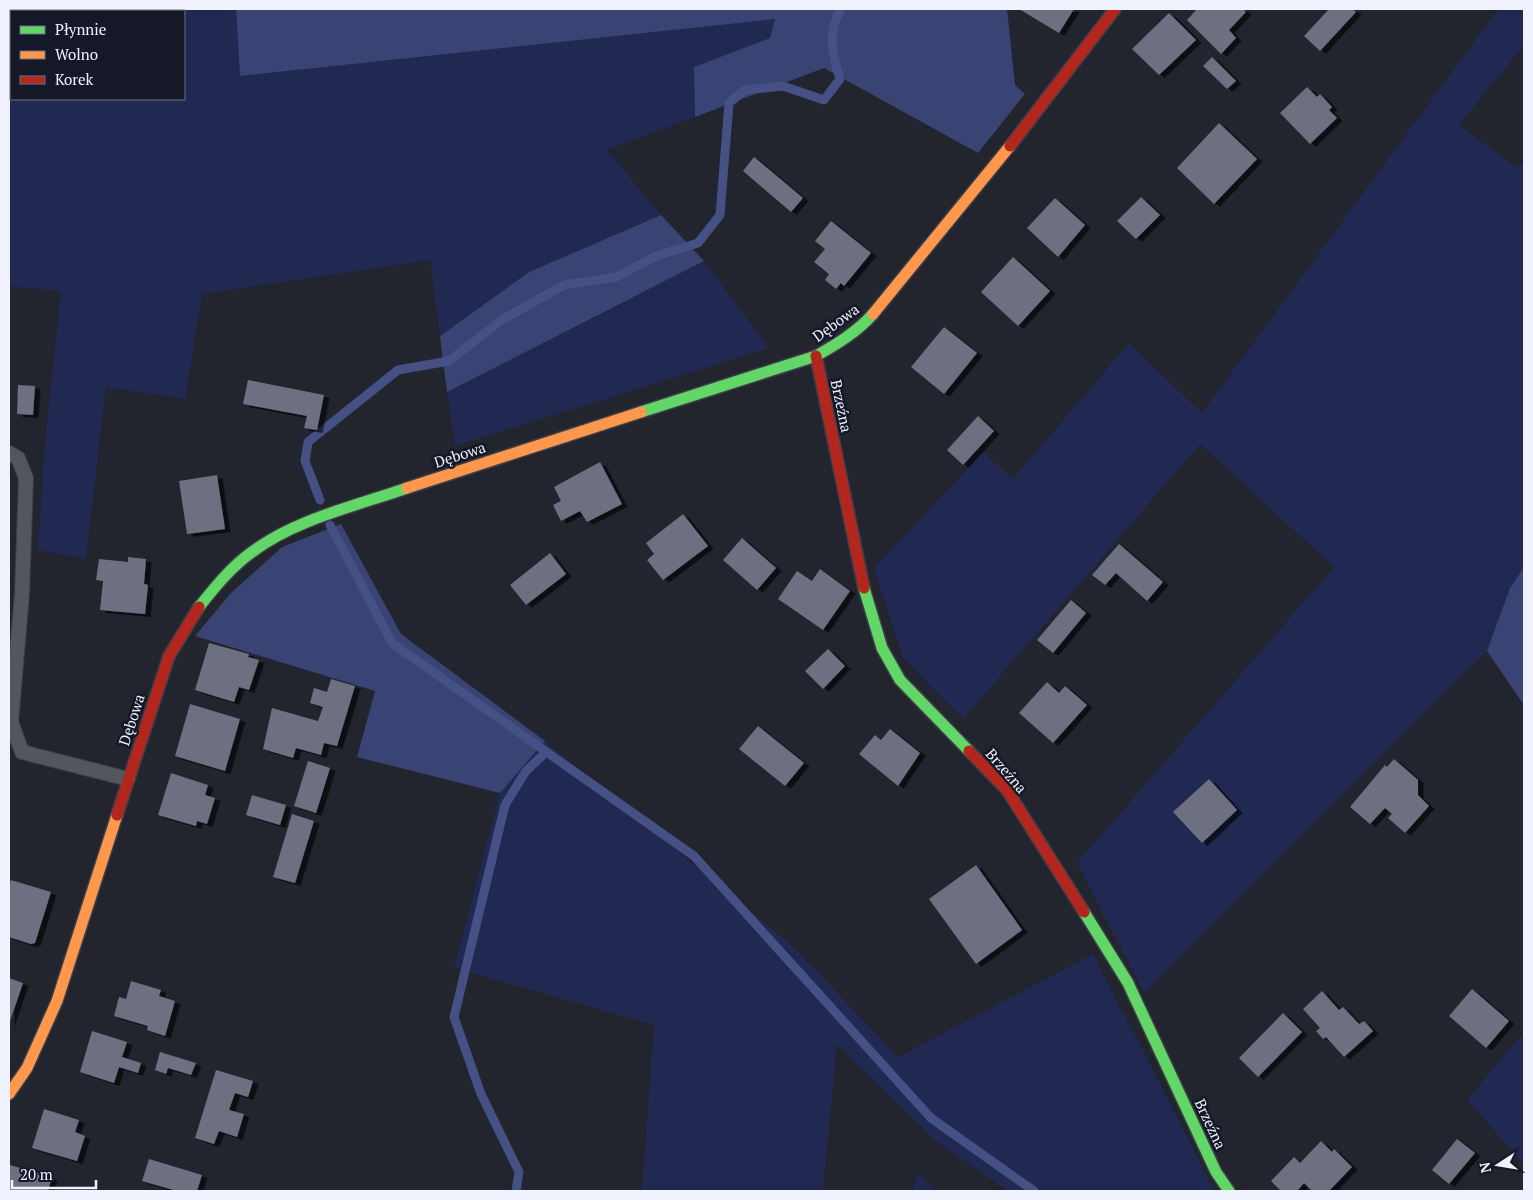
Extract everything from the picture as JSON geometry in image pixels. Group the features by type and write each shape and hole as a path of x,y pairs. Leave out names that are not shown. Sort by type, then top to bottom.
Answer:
{"street":[{"name":"Dębowa","path":"9,1094 27,1068 57,1001 168,656 180,635 220,581 252,552 273,538 314,520 445,475 816,356 842,341 863,325 892,294 1031,119 1115,9"},
{"name":"Brzeźna","path":"816,356 866,600 882,648 900,680 1007,790 1128,983 1216,1172 1230,1191"}],"lane":[{"path":"9,453 18,458 26,478 22,594 11,722 22,752 128,779"}],"shaded area":[{"path":"9,9 236,9 240,76 775,18 770,38 694,67 695,117 607,150 661,215 529,272 440,336 430,260 202,294 185,399 106,387 86,559 38,550 45,442 61,291 9,286"},
{"path":"236,9 1007,9 1015,85 1025,94 978,153 824,68 695,117 694,67 770,38 775,19 240,76"},
{"path":"1498,9 1524,9 1524,45 1459,125 1518,168 1524,161 1524,567 1510,588 1487,651 1144,993 1077,863 1334,567 1200,444 963,719 903,658 874,568 983,452 1013,479 1129,343 1202,413"},
{"path":"661,215 704,261 447,392 440,336 529,272"},
{"path":"704,261 769,348 455,446 447,392"},
{"path":"341,524 401,634 545,741 500,793 357,757 375,691 195,636 231,593 282,547"},
{"path":"1524,567 1524,705 1487,651 1510,588"},
{"path":"545,741 796,949 898,1057 1093,954 1215,1191 1008,1191 932,1138 837,1044 823,1191 642,1191 654,1025 454,968 500,793"},
{"path":"1524,1032 1524,1164 1467,1100"},
{"path":"918,1173 936,1191 913,1191"}],"building":[{"path":"1019,9 1074,9 1059,33"},
{"path":"1197,9 1243,9 1246,12 1229,30 1236,38 1221,54 1187,20"},
{"path":"1329,9 1352,9 1356,12 1320,51 1304,36"},
{"path":"1169,13 1196,40 1159,75 1132,49"},
{"path":"1212,57 1236,81 1227,89 1203,66"},
{"path":"1307,87 1317,97 1320,94 1332,107 1329,110 1337,118 1310,144 1280,113"},
{"path":"1219,123 1257,159 1214,204 1177,168"},
{"path":"754,157 803,198 791,212 743,171"},
{"path":"1141,197 1160,215 1136,239 1117,221"},
{"path":"1055,198 1085,225 1058,257 1027,228"},
{"path":"831,221 871,253 844,286 841,283 836,289 825,280 829,274 814,262 825,249 815,241"},
{"path":"1013,257 1050,291 1018,326 981,292"},
{"path":"944,327 977,353 944,394 911,367"},
{"path":"248,380 324,395 317,430 304,428 307,416 243,404"},
{"path":"18,385 35,386 33,415 17,414"},
{"path":"978,416 994,431 963,465 947,450"},
{"path":"600,462 622,504 587,522 580,511 561,521 553,505 561,501 554,487"},
{"path":"217,475 225,529 187,534 179,481"},
{"path":"683,514 708,546 663,580 647,560 654,554 646,543"},
{"path":"742,538 776,568 757,590 723,560"},
{"path":"1119,544 1163,582 1147,601 1116,573 1105,585 1092,575"},
{"path":"550,553 566,574 526,605 510,585"},
{"path":"128,557 146,559 144,584 148,585 145,614 100,610 103,581 96,580 99,559 128,562"},
{"path":"820,569 850,591 823,630 778,599 797,571 812,581"},
{"path":"1071,600 1086,613 1053,653 1037,640"},
{"path":"209,643 249,654 248,657 259,660 249,690 239,687 234,702 195,690"},
{"path":"828,649 845,666 823,689 805,671"},
{"path":"331,679 355,686 337,746 324,743 321,755 296,748 293,758 263,749 272,708 318,721 323,707 310,703 314,688 327,692"},
{"path":"1047,682 1059,693 1065,686 1087,705 1053,743 1019,713"},
{"path":"190,704 240,719 225,771 175,756"},
{"path":"758,726 804,763 785,786 739,749"},
{"path":"890,729 920,753 898,786 859,754 875,735 881,740"},
{"path":"1394,759 1418,780 1418,795 1429,806 1405,833 1388,818 1392,814 1385,808 1370,824 1350,807 1385,765 1387,767"},
{"path":"308,761 330,768 316,813 294,806"},
{"path":"171,773 208,785 205,795 215,798 207,824 197,821 196,826 158,815"},
{"path":"1209,779 1237,810 1202,843 1173,812"},
{"path":"252,795 286,805 280,825 246,815"},
{"path":"292,814 314,821 295,883 273,877"},
{"path":"976,865 1022,930 976,964 929,899"},
{"path":"11,880 51,892 35,943 31,944 9,937 9,887"},
{"path":"9,978 23,983 9,1024"},
{"path":"131,981 161,990 159,996 175,1001 165,1036 147,1030 148,1026 114,1016 119,997 126,999"},
{"path":"1472,989 1509,1021 1486,1048 1449,1016"},
{"path":"1322,991 1339,1010 1343,1007 1359,1024 1364,1021 1373,1031 1344,1057 1326,1037 1323,1039 1316,1031 1320,1028 1303,1009"},
{"path":"1283,1013 1302,1032 1258,1077 1239,1058"},
{"path":"92,1031 127,1042 122,1057 141,1063 138,1073 119,1067 114,1083 80,1072"},
{"path":"160,1052 196,1063 191,1075 168,1068 166,1074 155,1070"},
{"path":"216,1070 253,1081 248,1097 235,1093 229,1110 244,1114 237,1137 219,1131 214,1144 195,1138"},
{"path":"44,1109 79,1120 75,1132 85,1136 77,1161 32,1148"},
{"path":"1457,1139 1475,1153 1449,1184 1432,1170"},
{"path":"1321,1141 1332,1152 1334,1149 1352,1167 1329,1191 1312,1191 1304,1183 1297,1191 1281,1191 1271,1181 1294,1157 1300,1163"},
{"path":"149,1159 202,1175 197,1191 177,1191 142,1181"},
{"path":"10,1165 52,1177 48,1191 9,1191"}],"waterway":[{"path":"320,500 305,461 308,442 398,370 449,361 500,321 564,285 616,277 656,256 698,243 720,215 729,103 745,90 783,86 824,100 840,79 833,52 832,35 841,9"},
{"path":"330,525 392,643 694,856 931,1118 1034,1191"},
{"path":"516,1191 519,1172 481,1094 454,1017 505,805 526,771 545,753"}],"traffic: fast":[{"path":"641,412 816,356 853,332 873,314"},
{"path":"199,607 237,564 269,541 327,514 407,488"},
{"path":"864,588 882,648 900,680 969,751"},
{"path":"1084,912 1128,983 1216,1172 1229,1191"}],"traffic: slow":[{"path":"873,314 1010,146"},
{"path":"407,488 641,412"},
{"path":"9,1094 27,1068 57,1001 117,815"}],"traffic: jam":[{"path":"1010,146 1115,9"},
{"path":"816,356 864,588"},
{"path":"117,815 169,656 199,607"},
{"path":"969,751 1007,790 1084,912"}]}
